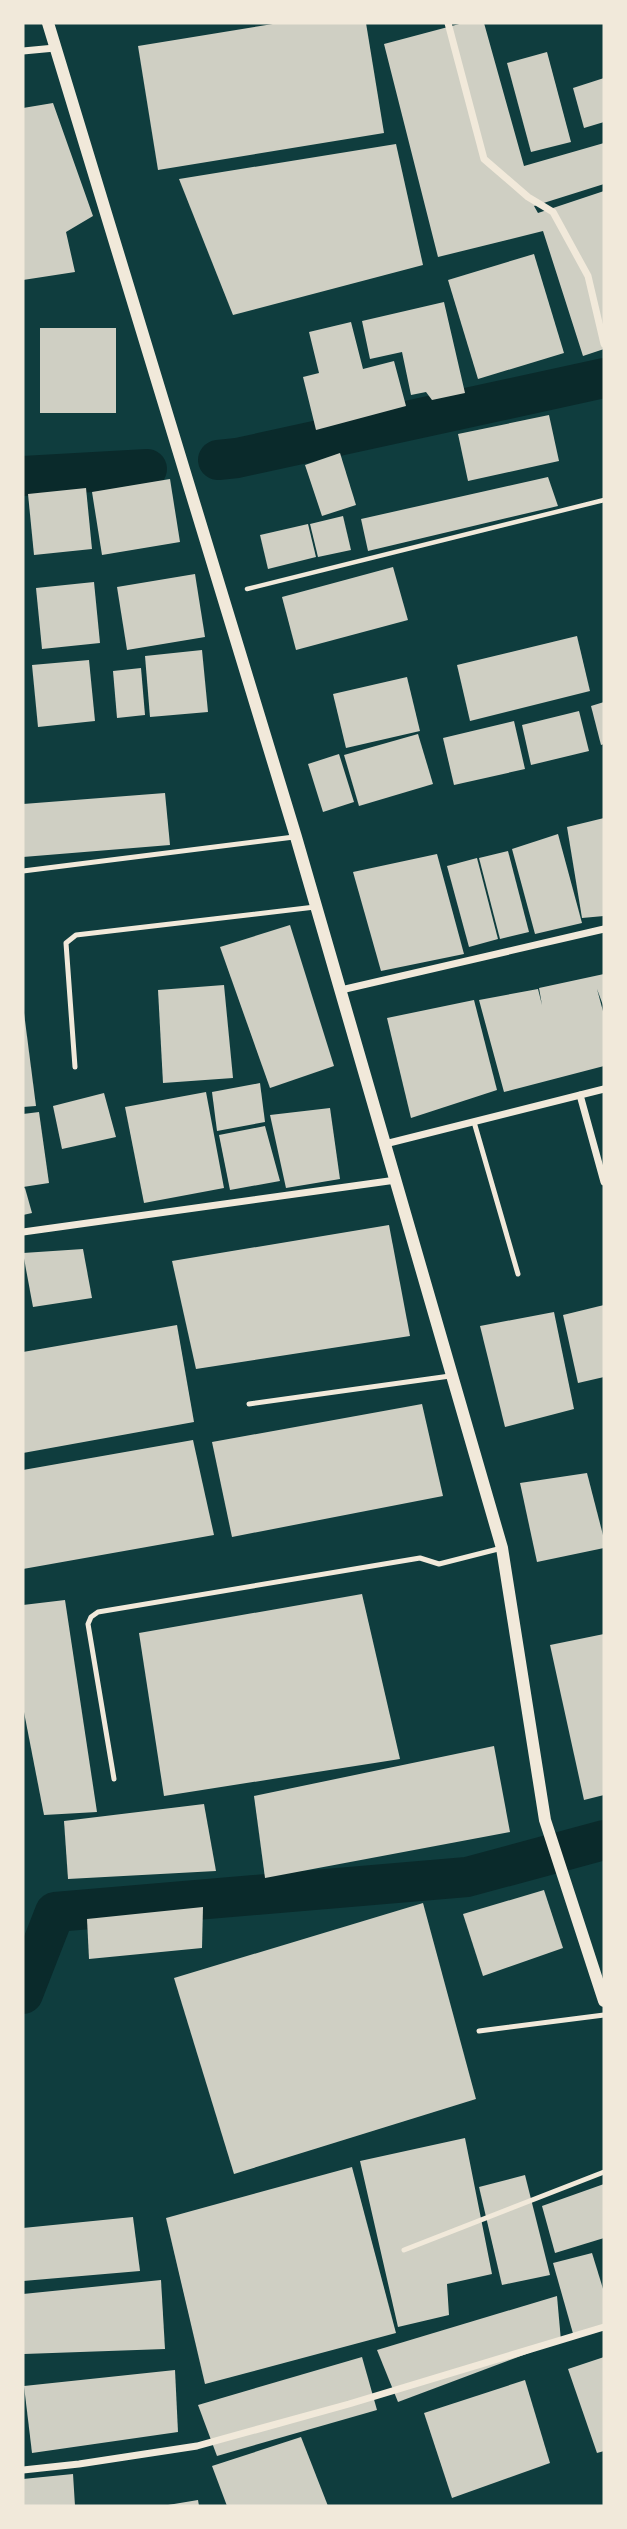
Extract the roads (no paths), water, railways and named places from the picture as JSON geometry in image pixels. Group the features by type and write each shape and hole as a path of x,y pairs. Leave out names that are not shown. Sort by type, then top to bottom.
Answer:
{"street":[{"path":"48,23 296,837 502,1548 545,1820 604,2001"},
{"path":"448,23 484,159 528,197 553,212 588,276 604,344"},
{"path":"23,51 55,48"},
{"path":"341,990 604,929"},
{"path":"385,1144 604,1089"},
{"path":"580,1095 604,1182"},
{"path":"23,1232 396,1180"},
{"path":"23,2470 79,2465 197,2446 362,2400 604,2327"}],"lane":[{"path":"23,871 296,837"},
{"path":"75,1067 66,943 70,938 76,935 316,907"},
{"path":"474,1122 518,1274"},
{"path":"249,1404 453,1376"},
{"path":"114,1779 88,1625 91,1617 98,1612 420,1558 439,1564 502,1548"},
{"path":"479,2031 604,2015"},
{"path":"404,2250 604,2172"}],"waterway":[{"path":"218,460 604,378"},
{"path":"23,476 147,469"},
{"path":"23,1994 55,1912 467,1877 604,1840"}]}
